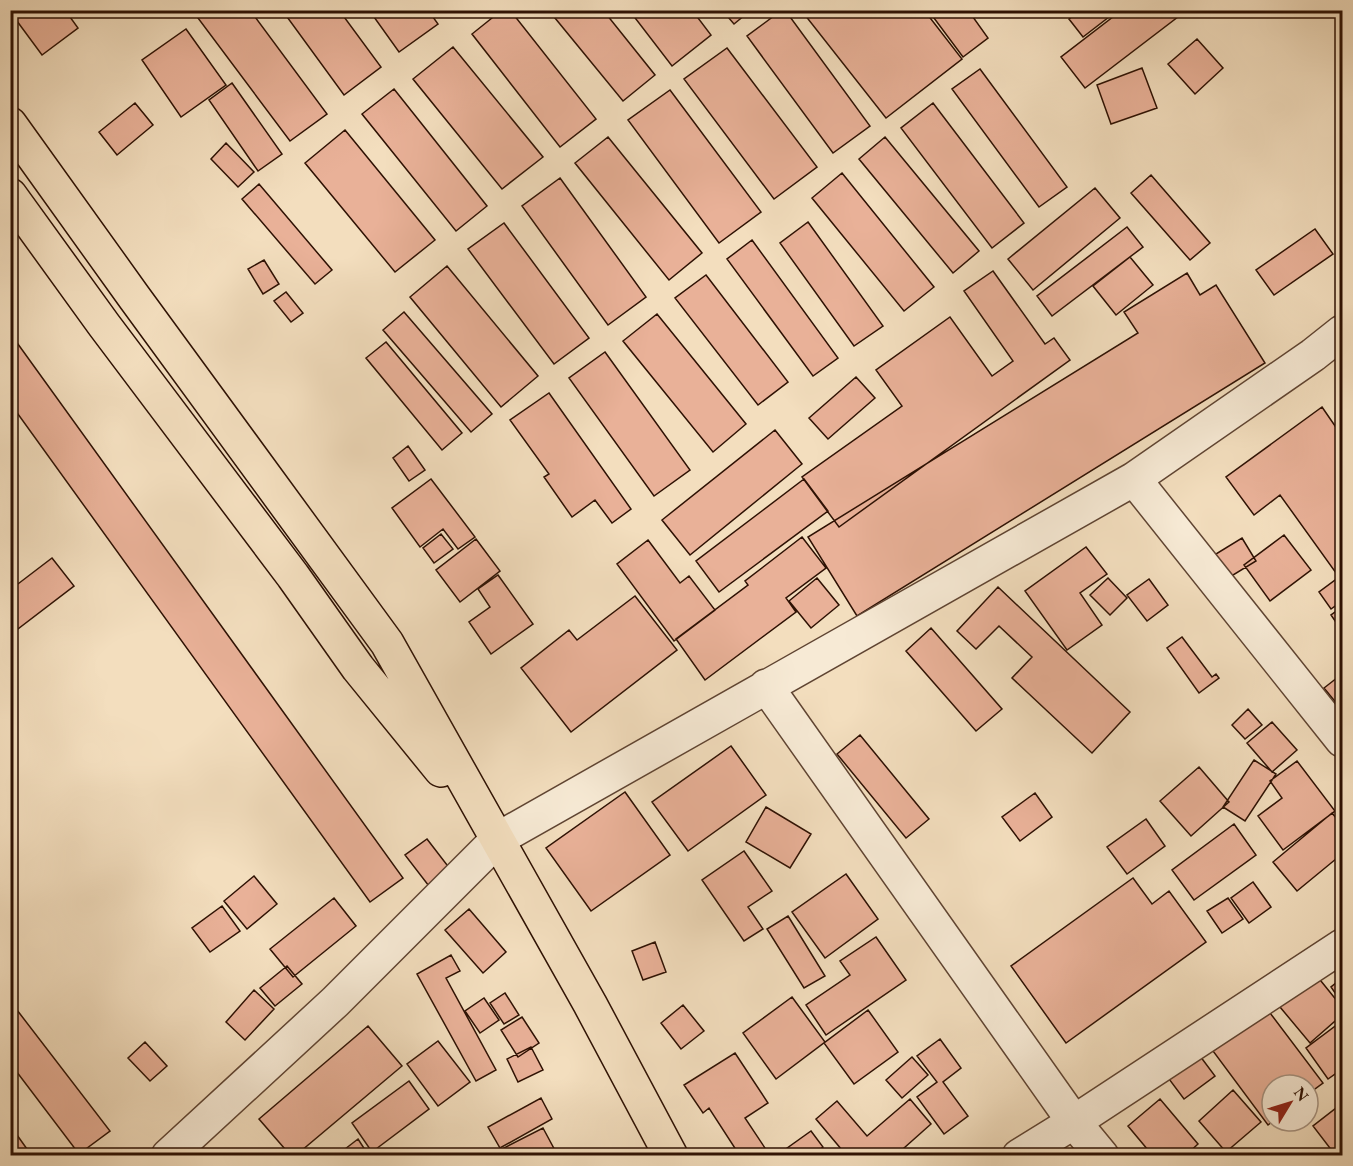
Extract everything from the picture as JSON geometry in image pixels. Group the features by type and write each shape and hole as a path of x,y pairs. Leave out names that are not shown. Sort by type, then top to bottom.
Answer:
{"main road":[{"path":"10,124 387,643 590,1004 671,1155"},
{"path":"10,195 104,325 293,576 358,668 498,839"}],"street":[{"path":"168,1155 335,1002 498,839 1134,479 1313,355 1342,332"},
{"path":"1134,479 1342,740"},
{"path":"766,686 1074,1122 1102,1155"},
{"path":"1019,1155 1074,1122 1342,946"}],"building":[{"path":"22,10 65,10 78,28 42,55 14,17"},
{"path":"192,10 250,10 327,114 290,141"},
{"path":"282,10 339,10 381,67 344,95"},
{"path":"369,10 428,10 438,24 399,52"},
{"path":"502,10 510,10 596,119 560,147 472,34"},
{"path":"564,10 603,10 655,75 623,101 555,18"},
{"path":"629,10 692,10 711,35 672,66"},
{"path":"722,10 751,10 734,24"},
{"path":"785,10 870,126 833,153 747,36"},
{"path":"801,10 924,10 962,59 886,118"},
{"path":"928,10 968,10 988,38 963,57"},
{"path":"1080,10 1118,10 1083,37 1069,19"},
{"path":"1122,10 1187,10 1085,88 1061,57"},
{"path":"186,29 226,85 181,117 142,60"},
{"path":"1197,39 1223,68 1195,94 1168,64"},
{"path":"453,47 543,157 502,189 413,79"},
{"path":"727,48 817,167 774,199 684,79"},
{"path":"1142,68 1157,108 1111,124 1097,85"},
{"path":"980,69 1067,187 1039,207 952,89"},
{"path":"232,83 282,154 258,171 209,100"},
{"path":"394,89 487,206 456,231 362,114"},
{"path":"670,90 761,212 719,243 628,120"},
{"path":"135,103 153,125 117,155 99,132"},
{"path":"933,103 1024,223 992,248 901,128"},
{"path":"345,130 435,240 395,272 305,163"},
{"path":"608,137 702,253 669,280 575,163"},
{"path":"885,137 979,251 953,273 859,159"},
{"path":"226,143 254,172 238,187 211,159"},
{"path":"842,173 934,287 904,311 812,198"},
{"path":"1151,175 1210,243 1190,260 1131,193"},
{"path":"560,178 646,297 608,325 522,206"},
{"path":"259,184 332,270 315,284 242,199"},
{"path":"1095,188 1120,218 1033,290 1008,259"},
{"path":"808,222 883,326 854,346 780,243"},
{"path":"504,223 589,338 554,364 468,249"},
{"path":"1127,227 1143,247 1052,316 1037,296"},
{"path":"1315,229 1333,254 1274,295 1256,270"},
{"path":"752,240 838,358 813,376 727,259"},
{"path":"1130,257 1153,285 1116,315 1093,286"},
{"path":"264,260 279,284 263,294 248,269"},
{"path":"447,266 538,376 501,407 410,297"},
{"path":"993,271 1045,344 1054,338 1070,360 839,527 802,477 902,406 876,370 950,317 992,376 1013,361 964,291"},
{"path":"1187,273 1200,295 1216,285 1265,363 857,616 808,537 1138,333 1124,312"},
{"path":"706,275 788,382 758,405 675,298"},
{"path":"286,292 303,313 291,322 274,301"},
{"path":"404,312 492,414 471,432 383,330"},
{"path":"657,314 746,424 713,452 623,341"},
{"path":"10,333 403,878 370,902 10,403"},
{"path":"386,342 462,433 442,450 366,358"},
{"path":"605,352 690,470 654,496 569,378"},
{"path":"856,377 875,398 828,439 809,418"},
{"path":"549,393 631,509 612,523 595,500 572,517 544,477 549,474 510,420"},
{"path":"1322,407 1342,436 1342,601 1331,609 1319,592 1339,577 1280,495 1254,515 1226,477"},
{"path":"775,430 802,464 690,555 662,520"},
{"path":"408,446 425,470 409,481 393,458"},
{"path":"431,479 475,537 458,549 443,529 420,547 392,508"},
{"path":"804,479 828,511 719,592 696,561"},
{"path":"441,534 453,549 434,563 423,548"},
{"path":"1284,535 1311,570 1270,601 1244,565"},
{"path":"802,537 826,568 786,598 796,612 705,680 676,639 748,585 745,581"},
{"path":"1242,538 1256,561 1225,580 1211,557"},
{"path":"476,539 500,571 460,602 436,570"},
{"path":"648,540 680,583 689,576 715,610 674,641 617,564"},
{"path":"1086,547 1107,574 1080,593 1102,625 1067,650 1025,591"},
{"path":"52,558 74,586 10,635 10,590"},
{"path":"498,575 533,624 491,654 469,622 490,607 478,589"},
{"path":"817,578 839,605 811,628 789,601"},
{"path":"1108,578 1127,598 1110,615 1090,595"},
{"path":"1149,579 1168,605 1147,621 1127,595"},
{"path":"998,587 1130,712 1092,753 1012,678 1032,657 999,626 976,649 957,631"},
{"path":"635,596 677,650 571,732 521,668 569,630 577,640"},
{"path":"1342,607 1342,631 1331,615"},
{"path":"931,628 1002,709 976,731 906,651"},
{"path":"1182,637 1212,677 1216,674 1219,678 1199,693 1167,648"},
{"path":"1342,674 1342,710 1324,688"},
{"path":"1248,709 1262,725 1245,739 1232,725"},
{"path":"1272,722 1297,750 1272,772 1247,743"},
{"path":"860,735 929,819 906,838 837,754"},
{"path":"731,746 766,795 688,851 652,802"},
{"path":"1254,760 1276,774 1245,821 1223,807"},
{"path":"1297,761 1335,811 1283,850 1258,816 1282,798 1270,781"},
{"path":"1199,767 1229,802 1191,836 1160,801"},
{"path":"625,792 670,855 591,911 546,848"},
{"path":"1035,793 1052,817 1020,841 1002,817"},
{"path":"766,807 811,834 790,868 746,842"},
{"path":"1332,813 1342,825 1342,854 1297,891 1273,862"},
{"path":"1146,819 1165,846 1127,874 1107,847"},
{"path":"1234,824 1256,855 1194,900 1172,870"},
{"path":"427,839 454,874 432,890 405,855"},
{"path":"744,851 772,891 748,907 763,929 744,941 702,880"},
{"path":"846,874 878,919 825,958 792,912"},
{"path":"254,876 277,904 247,929 224,901"},
{"path":"1133,878 1152,904 1169,891 1206,942 1066,1043 1011,966"},
{"path":"1253,882 1271,907 1249,923 1231,898"},
{"path":"334,898 356,926 293,977 270,949"},
{"path":"1228,898 1243,919 1222,933 1207,911"},
{"path":"222,906 240,931 210,952 192,928"},
{"path":"469,909 506,952 483,973 445,930"},
{"path":"788,916 825,976 804,988 767,929"},
{"path":"876,937 906,980 826,1035 806,1005 850,975 840,961"},
{"path":"655,942 666,972 643,980 632,951"},
{"path":"451,955 460,971 446,978 496,1070 476,1081 417,974"},
{"path":"1308,965 1342,1007 1342,1015 1310,1043 1270,995"},
{"path":"287,966 302,984 275,1006 260,988"},
{"path":"1342,978 1342,1003 1331,987"},
{"path":"254,990 274,1009 245,1040 226,1022"},
{"path":"505,993 519,1015 504,1024 490,1003"},
{"path":"792,997 825,1042 776,1079 743,1033"},
{"path":"484,998 499,1020 480,1033 465,1011"},
{"path":"1261,1001 1315,1073 1260,1073 1260,1114 1213,1051 1239,1032"},
{"path":"683,1005 704,1031 681,1049 661,1023"},
{"path":"17,1010 110,1131 79,1154 10,1063 10,1015"},
{"path":"868,1010 898,1052 854,1084 824,1043"},
{"path":"522,1017 539,1043 518,1057 501,1030"},
{"path":"1342,1021 1342,1069 1328,1079 1306,1048"},
{"path":"368,1026 402,1066 295,1156 291,1156 259,1119"},
{"path":"940,1039 961,1068 943,1082 968,1116 944,1134 917,1097 937,1082 917,1056"},
{"path":"438,1041 470,1082 438,1106 407,1064"},
{"path":"145,1042 167,1066 150,1081 128,1058"},
{"path":"531,1047 543,1070 518,1082 507,1059"},
{"path":"735,1053 768,1103 745,1118 767,1151 761,1156 740,1156 709,1108 703,1113 684,1085"},
{"path":"1200,1056 1215,1076 1184,1099 1169,1079"},
{"path":"912,1057 928,1075 902,1098 886,1080"},
{"path":"409,1081 429,1109 372,1152 352,1123"},
{"path":"1233,1090 1260,1123 1226,1152 1199,1121"},
{"path":"541,1098 552,1119 500,1148 488,1127"},
{"path":"910,1099 931,1124 895,1156 847,1156 816,1119 837,1101 867,1136"},
{"path":"1160,1099 1198,1144 1185,1156 1153,1156 1128,1126"},
{"path":"1340,1105 1342,1109 1342,1156 1336,1156 1318,1133 1320,1121"},
{"path":"543,1128 558,1156 508,1156 504,1148"},
{"path":"811,1131 823,1147 811,1156 776,1156"},
{"path":"17,1135 32,1156 10,1156 10,1140"},
{"path":"358,1139 369,1156 336,1156"}]}
